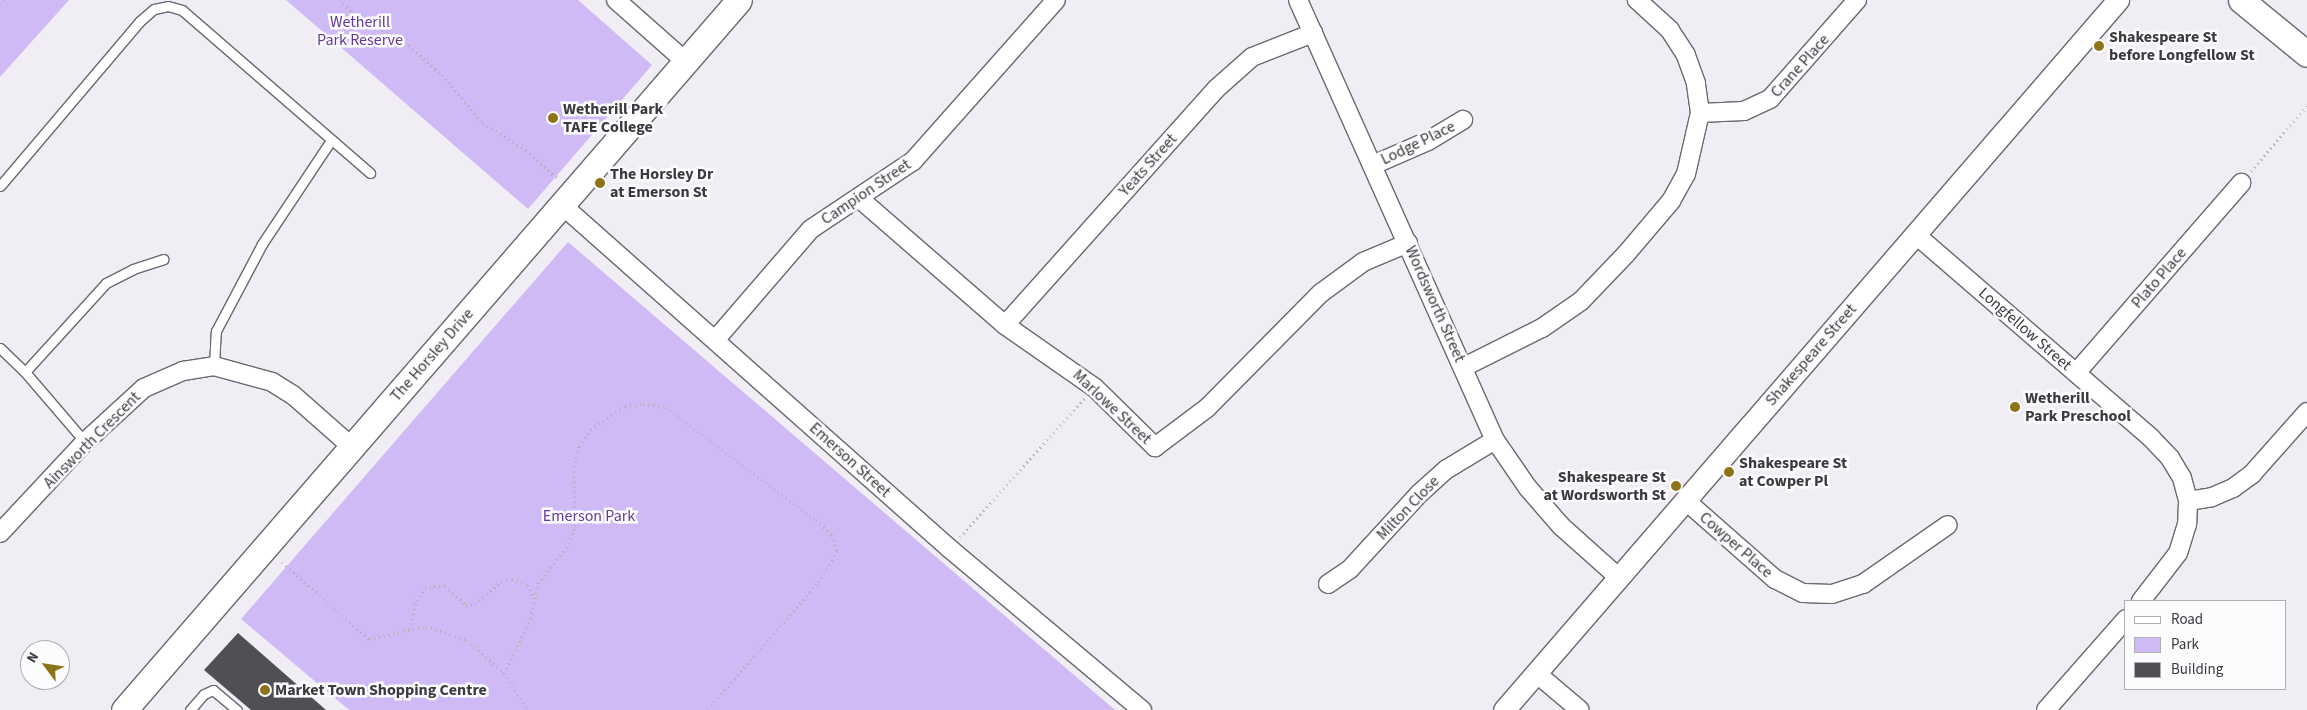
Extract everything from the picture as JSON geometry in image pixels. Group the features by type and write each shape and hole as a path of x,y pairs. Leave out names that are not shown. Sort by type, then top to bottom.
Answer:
{"main road":[{"name":"The Horsley Drive","path":"124,710 739,0"},
{"path":"2241,0 2307,54"}],"street":[{"path":"616,0 686,62"},
{"name":"Campion Street","path":"716,340 811,229 860,199 913,161 1056,0"},
{"name":"Wordsworth Street","path":"1298,0 1374,165 1495,440 1528,488 1561,526 1618,577"},
{"path":"1464,367 1542,328 1581,301 1626,254 1671,201 1686,174 1700,113 1696,83 1686,55 1670,30 1638,0"},
{"name":"Crane Place","path":"1700,113 1744,111 1770,99 1857,0"},
{"name":"Shakespeare Street","path":"1504,710 2118,0"},
{"name":"Yeats Street","path":"1005,325 1216,89 1252,57 1313,33"},
{"name":"Lodge Place","path":"1374,165 1428,141 1463,120"},
{"name":"Plato Place","path":"2076,373 2241,183"},
{"name":"Marlowe Street","path":"860,199 1005,325 1094,387 1155,448 1207,408 1321,293 1363,262 1408,243"},
{"name":"Emerson Street","path":"562,206 716,340 950,549 1142,710"},
{"name":"Longfellow Street","path":"1915,234 2076,373 2170,458 2182,478 2188,501 2187,524 2178,553 2143,600"},
{"name":"Ainsworth Crescent","path":"0,533 86,442 144,388 183,370 214,366 272,382 293,395 352,447"},
{"path":"2188,501 2212,497 2240,484 2252,474 2307,412"},
{"name":"Milton Close","path":"1328,584 1350,570 1420,493 1447,469 1495,440"},
{"name":"Cowper Place","path":"1685,500 1775,579 1803,593 1832,594 1863,584 1948,525"},
{"path":"2046,710 2124,621"},
{"path":"1536,673 1580,710"}],"lane":[{"path":"0,186 140,21 154,9 168,6 182,10 370,173"},
{"path":"214,366 216,331 262,244 331,140"},
{"path":"25,372 106,283 133,269 163,259"},
{"path":"0,348 25,372 86,442"},
{"path":"190,710 204,694 213,690 237,710"}],"path":[{"path":"0,4 4,0"},
{"path":"339,0 352,12 409,46 442,75 483,123 526,150 559,180 564,174"},
{"path":"2241,183 2307,106"},
{"path":"950,549 1094,387"},
{"path":"504,673 531,618 533,597 538,583 569,544 575,527 574,467 579,446 598,424 625,406 643,404 666,407 816,520 832,535 837,551 817,584 707,710"},
{"path":"282,562 369,639 410,629 434,627 467,640 504,673 528,710"},
{"path":"410,629 416,600 425,589 434,586 445,586 466,605 474,604 502,582 512,579 528,585 533,597"}],"green space":[{"path":"0,0 69,0 0,77"},
{"name":"Wetherill Park TAFE College","path":"286,0 578,0 652,65 528,209"},
{"name":"Emerson Park","path":"568,242 1115,710 349,710 241,619"}],"building":[{"name":"Market Town Shopping Centre","path":"238,633 326,710 251,710 204,670"}],"place":[{"name":"Shakespeare St before Longfellow St","path":"2099,46"},
{"name":"Wetherill Park TAFE College","path":"553,118"},
{"name":"The Horsley Dr at Emerson St","path":"600,183"},
{"name":"Wetherill Park Preschool","path":"2015,407"},
{"name":"Shakespeare St at Cowper Pl","path":"1729,472"},
{"name":"Shakespeare St at Wordsworth St","path":"1676,486"},
{"name":"Market Town Shopping Centre","path":"265,690"}],"park label":[{"name":"Wetherill Park Reserve","path":"360,31"}]}
